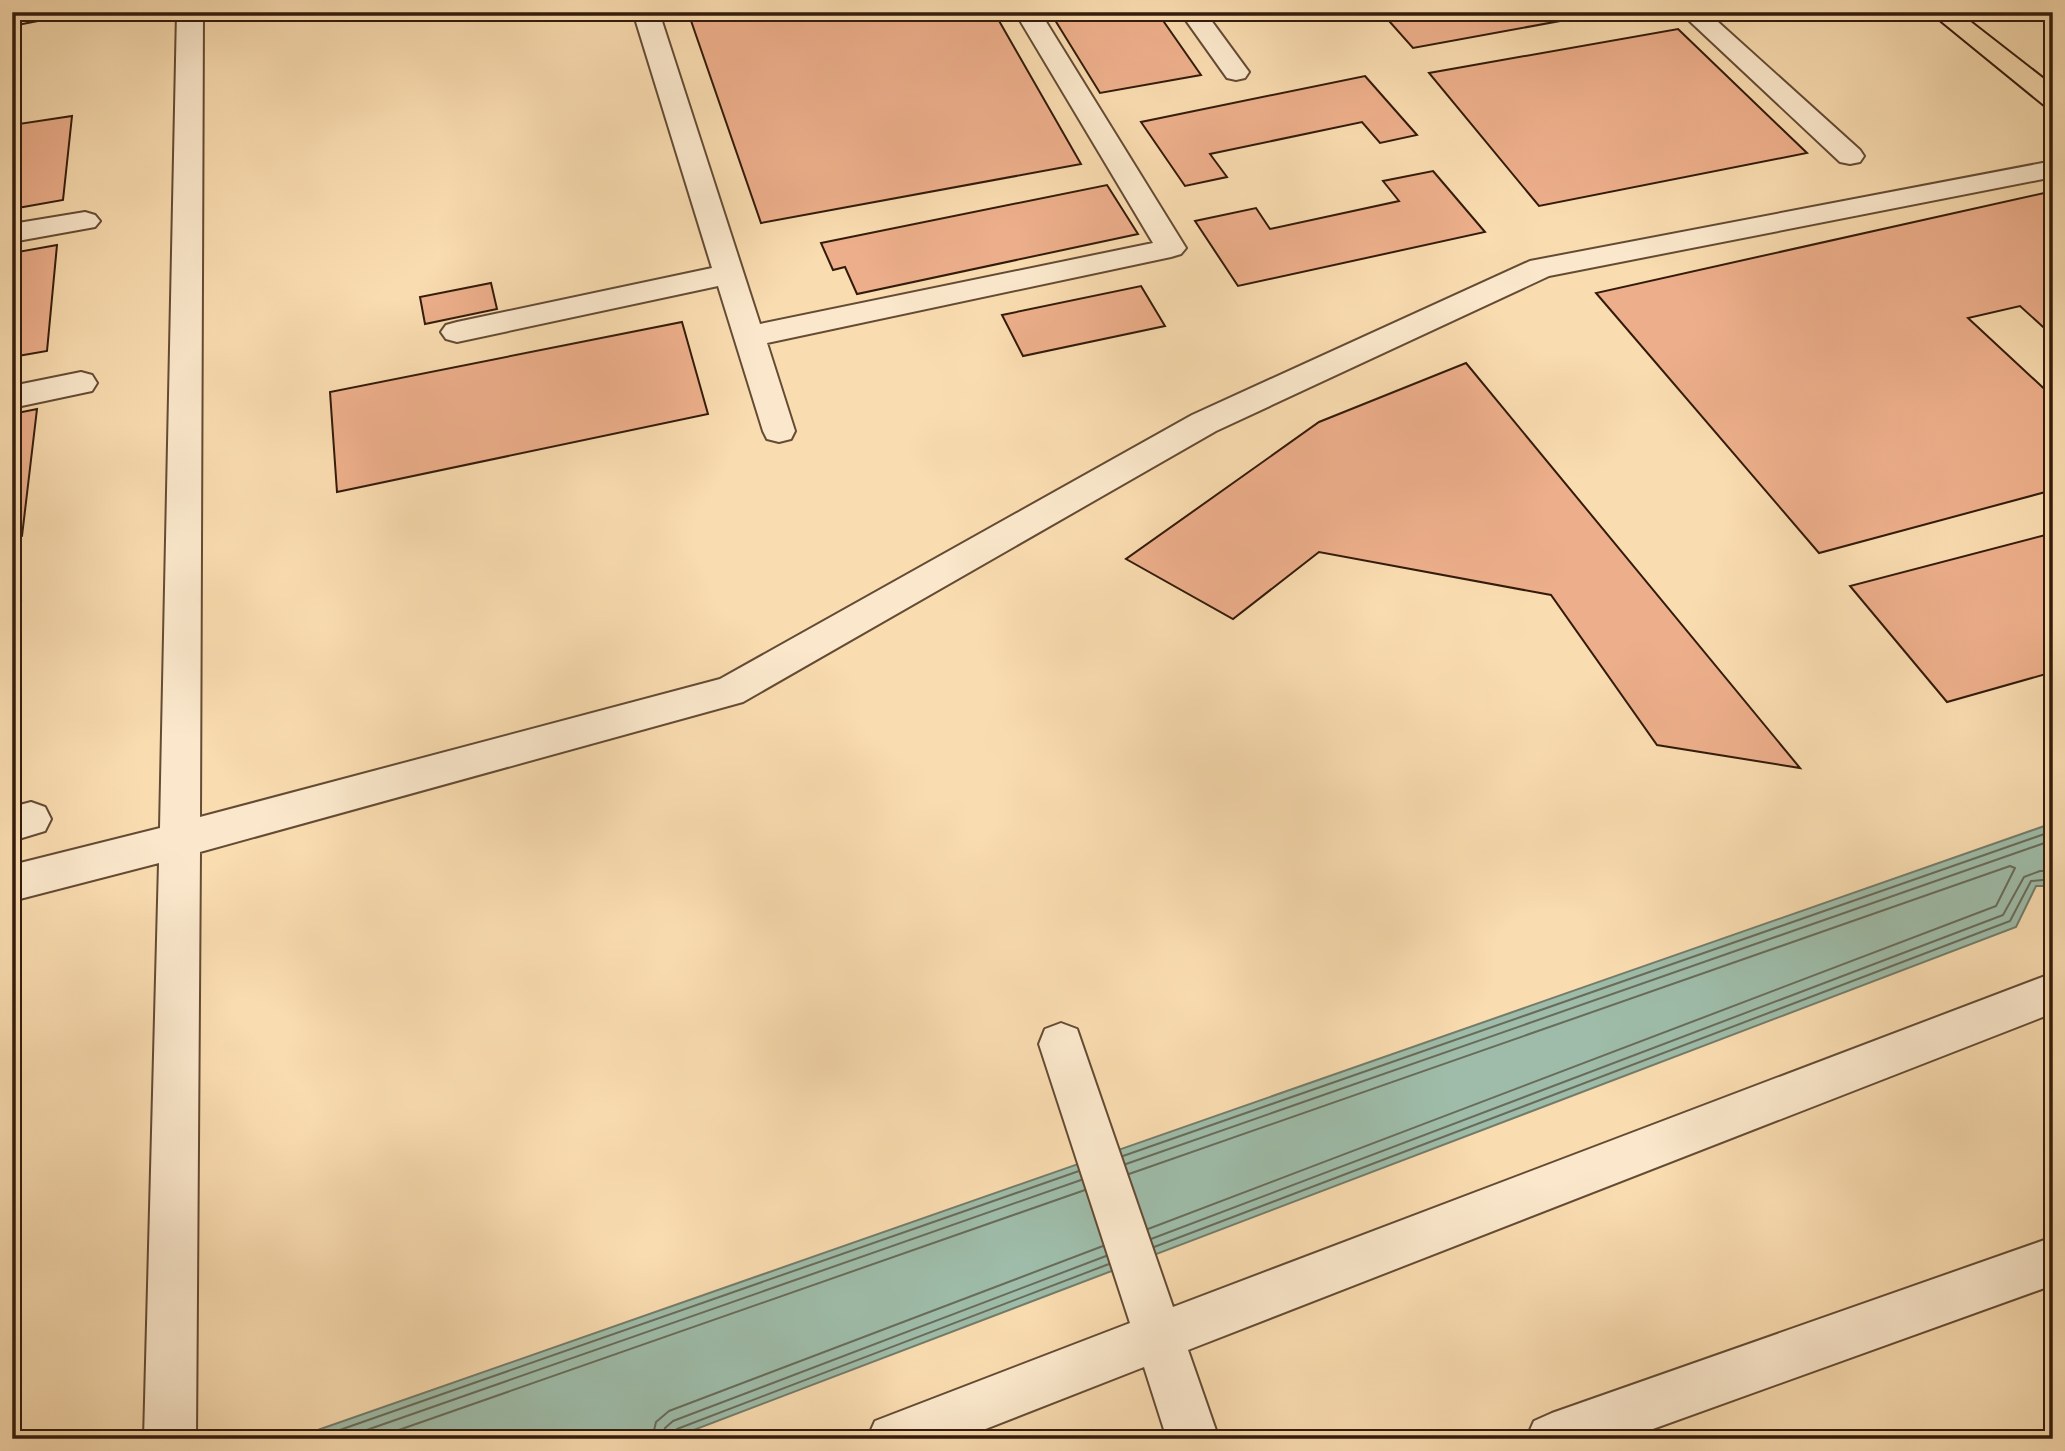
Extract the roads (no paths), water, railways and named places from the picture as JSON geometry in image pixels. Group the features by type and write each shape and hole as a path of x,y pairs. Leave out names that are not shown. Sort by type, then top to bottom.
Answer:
{"main road":[{"path":"12,17 44,12"},
{"path":"1942,12 2053,99"}],"street":[{"path":"170,1439 190,12"},
{"path":"646,12 779,431"},
{"path":"750,336 1171,248 1027,12"},
{"path":"1192,12 1236,72"},
{"path":"1692,12 1850,156"},
{"path":"12,883 730,691 1204,423 1541,268 2053,169"},
{"path":"12,233 85,221"},
{"path":"457,332 730,274"},
{"path":"12,397 81,383"},
{"path":"893,1439 1152,1314 2053,993"},
{"path":"1061,1044 1194,1439"},
{"path":"1552,1439 2053,1261"}],"water":[{"path":"2053,823 2053,886 2036,886 2016,927 670,1439 292,1439"}]}
